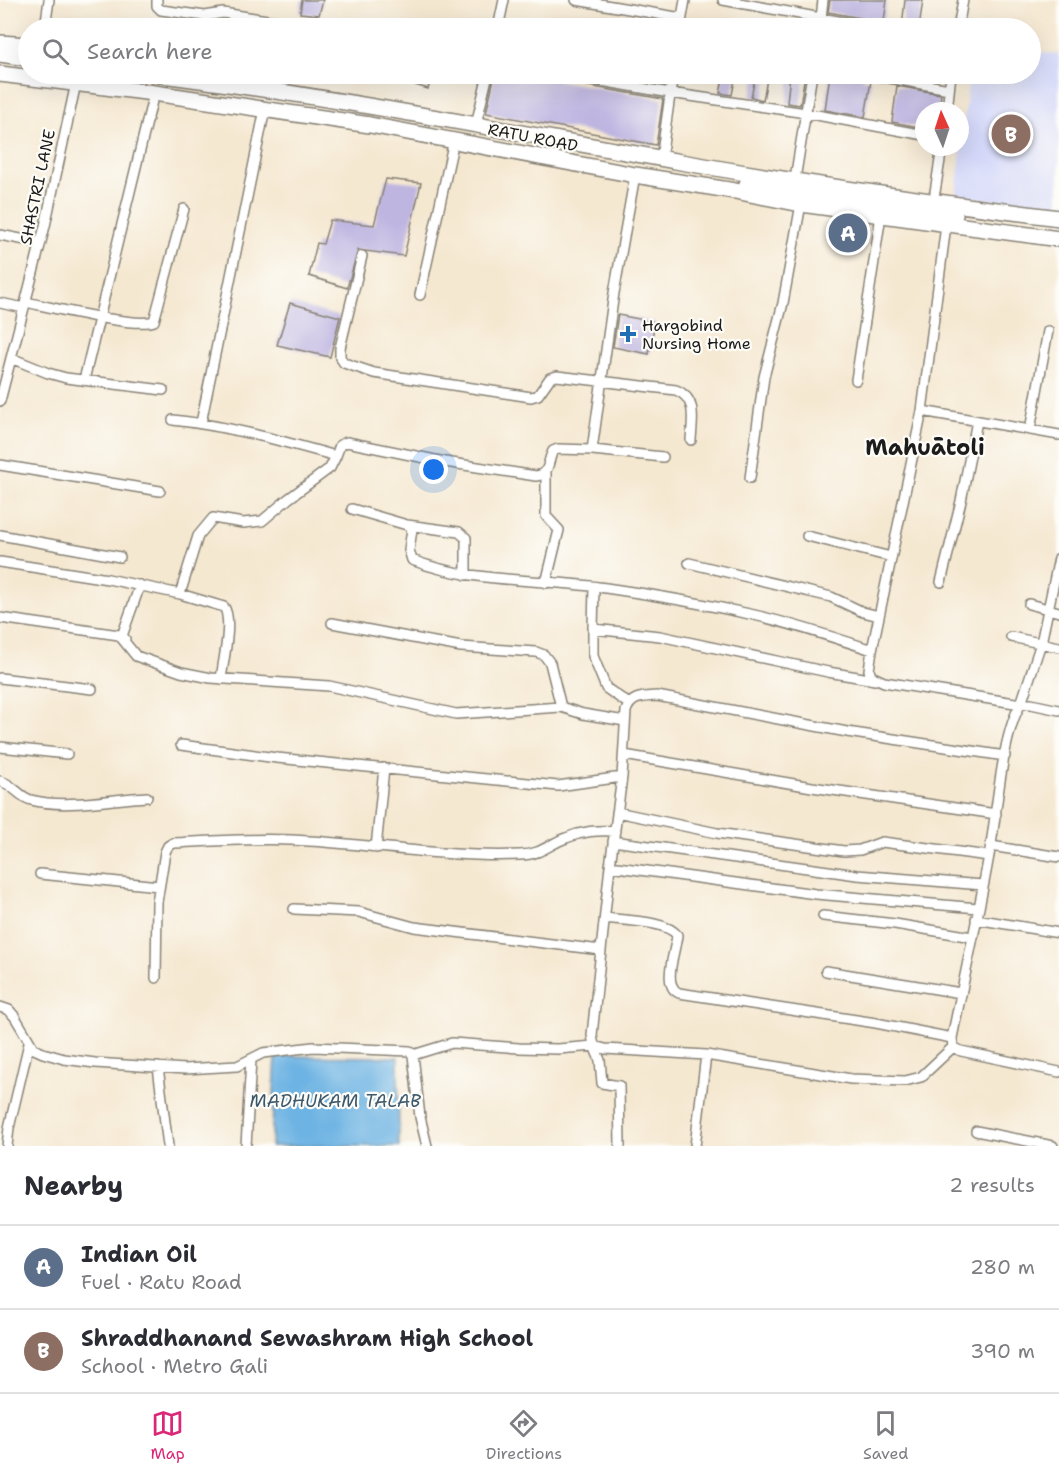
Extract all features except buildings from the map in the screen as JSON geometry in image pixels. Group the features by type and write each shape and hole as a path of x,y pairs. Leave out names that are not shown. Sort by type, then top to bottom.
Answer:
{"main road":[{"path":"0,43 18,44"},
{"path":"0,54 18,57"},
{"path":"0,65 18,68"},
{"name":"RATU ROAD","path":"0,74 18,75"},
{"name":"RATU ROAD","path":"104,84 454,140 801,204 1059,239"},
{"path":"131,84 222,93 682,173 968,218 1059,229"},
{"path":"236,84 684,162 958,205 1059,218"},
{"name":"RATU ROAD","path":"284,84 478,116 662,152 1059,211"}],"street":[{"path":"46,18 49,0"},
{"path":"157,0 157,6 161,10 205,16 223,13 255,18"},
{"path":"500,18 504,0"},
{"path":"576,0 682,18 685,0"},
{"path":"723,0 826,18"},
{"path":"821,17 823,0"},
{"path":"960,18 963,0"},
{"name":"SHASTRI LANE","path":"0,401 41,243 70,84"},
{"path":"478,116 486,84"},
{"path":"618,84 806,112 915,133"},
{"path":"662,152 671,84"},
{"path":"796,173 810,84"},
{"path":"923,84 950,89"},
{"path":"948,102 950,84"},
{"path":"84,380 154,93"},
{"path":"201,423 265,109"},
{"path":"420,295 454,140"},
{"path":"935,192 941,156"},
{"path":"592,450 600,382 635,175"},
{"path":"750,478 764,377 783,303 801,204"},
{"path":"0,303 141,323 154,321 184,209"},
{"path":"856,380 881,215"},
{"path":"876,680 871,676 869,670 872,650 922,411 946,225"},
{"path":"0,235 41,243"},
{"path":"362,256 340,348 340,357 344,363 374,373 531,397 538,395 550,378 557,376 666,389 684,393 692,405 691,440"},
{"path":"1030,430 1048,331"},
{"path":"11,358 48,374 163,390"},
{"path":"922,411 1059,435"},
{"path":"173,420 248,432 336,456"},
{"path":"941,582 961,501 977,421"},
{"path":"180,594 198,536 213,518 243,523 261,521 330,468 340,445 347,442 445,462 536,476 546,472"},
{"path":"546,583 559,530 546,516 546,472 553,451 558,449 592,450 663,457"},
{"path":"0,465 160,491"},
{"path":"352,509 407,525 459,532 466,538 466,575"},
{"path":"407,525 411,529 409,550 412,560 445,572 594,587 755,615 872,650"},
{"path":"0,535 120,557"},
{"path":"807,536 891,557"},
{"path":"0,1007 9,1010 29,1043 34,1049 43,1053 64,1059 158,1068 237,1066 263,1053 275,1050 313,1047 404,1050 413,1055 452,1043 558,1049 594,1046 706,1055 851,1079 905,1082 921,1077 952,1042 991,846 1005,756 1016,713 1021,704 1040,643 1059,558"},
{"path":"0,562 140,585 225,607 228,613 221,679"},
{"path":"689,563 831,597 863,612 879,616"},
{"path":"140,585 122,636 130,651 146,661 181,672 221,679 329,686 376,695 443,713 456,714 545,706 561,707 583,714 625,721"},
{"path":"594,587 593,656 606,688 629,704"},
{"path":"1029,604 1059,612"},
{"path":"0,618 119,635 125,639"},
{"path":"332,623 461,647 536,652 544,655 550,663 561,707"},
{"path":"593,629 660,636 828,672 1059,710"},
{"path":"1011,637 1059,647"},
{"path":"0,678 92,689"},
{"path":"620,1146 619,1086 602,1083 600,1060 592,1035 622,777 625,721 629,704 634,699 657,696 847,732 1005,756"},
{"path":"181,745 277,758 558,786 622,777"},
{"path":"0,747 67,754"},
{"path":"624,755 812,787 996,814"},
{"path":"375,848 384,768"},
{"path":"0,781 8,783 26,798 58,804 147,797"},
{"path":"617,812 717,833 844,851 860,850 882,842 989,856"},
{"path":"156,978 159,886 165,852 168,846 174,843 247,839 293,840 437,854 524,855 541,852 565,838 587,830 615,831"},
{"path":"614,841 857,875 983,885"},
{"path":"991,846 1059,858"},
{"path":"610,866 816,894 978,908"},
{"path":"40,874 159,886"},
{"path":"294,909 359,912 414,927 602,950"},
{"path":"823,916 895,924 972,937"},
{"path":"605,918 664,926 673,930 677,935 670,984 674,991 679,993 876,1023 952,1042 961,1051 1059,1072"},
{"path":"976,919 1059,933"},
{"path":"826,971 961,993"},
{"path":"7,1146 9,1128 29,1043"},
{"path":"413,1055 420,1118 427,1146"},
{"path":"695,1146 706,1055"},
{"path":"246,1146 251,1060"},
{"path":"158,1068 168,1146"},
{"path":"976,1131 1053,1146"}],"shaded area":[{"path":"1041,53 1059,54 1059,210 956,195 960,156 969,156 969,102 966,102 968,84 1041,84"}],"water":[{"name":"MADHUKAM TALAB","path":"276,1056 398,1057 399,1146 271,1146"}],"place":[{"name":"Shraddhanand Sewashram High School","path":"1011,134"},
{"name":"Indian Oil","path":"848,233"},
{"name":"Hargobind Nursing Home","path":"628,334"}],"district":[{"name":"Mahuātoli","path":"925,447"}]}
